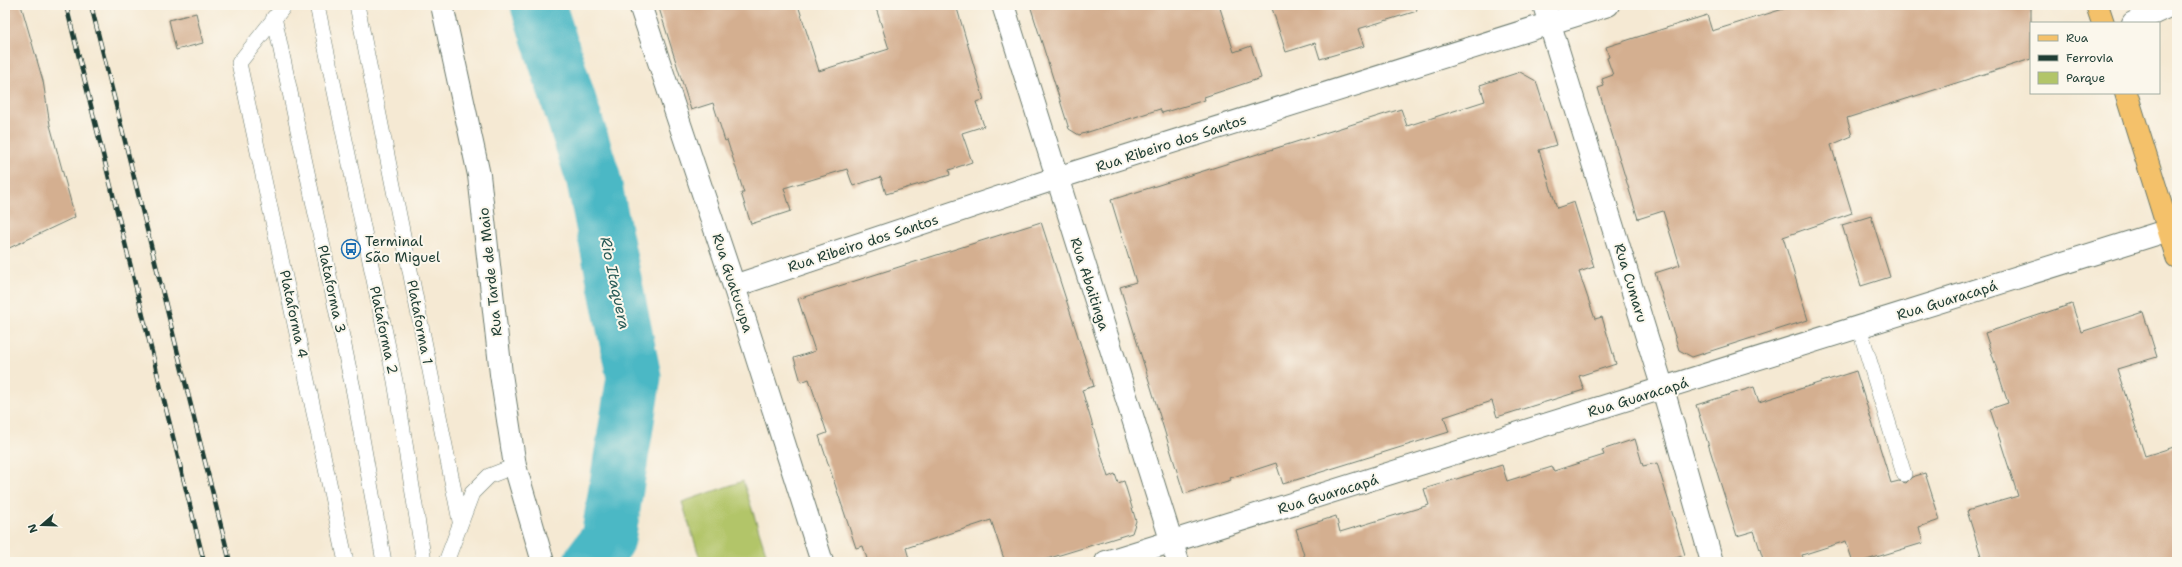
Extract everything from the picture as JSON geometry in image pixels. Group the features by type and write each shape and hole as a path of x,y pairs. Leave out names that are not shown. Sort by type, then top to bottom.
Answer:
{"main road":[{"path":"2097,5 2103,22"},
{"path":"2126,94 2177,257"}],"street":[{"name":"Rua Tarde de Maio","path":"442,5 479,174 501,374 515,466 543,562"},
{"name":"Rua Guatucupa","path":"640,5 734,286 822,562"},
{"name":"Rua Abaitinga","path":"1003,5 1175,552"},
{"name":"Rua Ribeiro dos Santos","path":"734,286 1547,14 1608,5"},
{"path":"2135,22 2170,5"},
{"name":"Rua Cumaru","path":"1547,14 1663,389 1712,562"},
{"name":"Rua Guaracapá","path":"1106,562 1175,552 1663,389 2169,230"}],"lane":[{"path":"274,17 285,5"},
{"name":"Plataforma 2","path":"317,5 395,381 424,562"},
{"name":"Plataforma 1","path":"357,5 460,521"},
{"name":"Plataforma 4","path":"274,17 240,59 240,66 346,562"},
{"name":"Plataforma 3","path":"274,17 354,393 384,562"},
{"path":"1859,327 1904,474"},
{"path":"446,562 460,521 472,493 489,476 515,466"}],"green space":[{"path":"743,481 769,562 701,562 682,502"}],"building":[{"path":"5,5 21,5 43,81 50,125 75,217 5,250"},
{"path":"658,5 798,5 819,71 889,49 875,5 956,5 984,100 976,102 984,126 962,133 972,162 949,170 950,175 886,194 881,177 853,186 847,169 784,188 791,211 751,224 741,193 744,193 713,103 691,110"},
{"path":"1030,5 1219,5 1234,52 1251,46 1261,78 1204,97 1205,100 1162,113 1160,109 1079,135 1069,129"},
{"path":"1271,5 1416,5 1417,11 1358,29 1364,46 1320,59 1315,43 1286,52"},
{"path":"1796,5 2031,5 2030,59 1847,118 1852,136 1831,145 1852,213 1783,237 1808,320 1692,357 1679,350 1655,273 1680,265 1663,211 1638,219 1598,88 1604,86 1602,79 1613,75 1607,58 1609,57 1606,47 1707,15 1712,31"},
{"path":"196,13 203,43 176,50 169,20"},
{"path":"1520,72 1536,81 1556,145 1539,150 1557,208 1574,202 1594,267 1579,272 1595,319 1602,317 1616,364 1579,376 1584,390 1497,417 1492,401 1444,417 1449,432 1283,484 1276,463 1230,478 1231,480 1184,494 1120,287 1136,282 1111,200 1401,109 1407,126 1485,101 1480,85"},
{"path":"1871,216 1890,277 1861,286 1842,225"},
{"path":"1041,222 1094,386 1082,390 1108,477 1115,474 1118,483 1124,481 1136,521 1132,533 1037,562 1005,562 991,520 906,548 910,562 868,562 863,546 856,548 819,436 827,433 809,379 801,382 794,358 815,351 798,299"},
{"path":"2072,304 2081,332 2143,312 2157,357 2117,369 2145,456 2177,446 2177,562 1983,562 1967,511 2018,496 1990,409 2008,403 1985,333"},
{"path":"1856,371 1891,483 1899,481 1906,483 1912,477 1925,473 1940,520 1919,527 1923,543 1860,562 1853,562 1846,541 1802,555 1805,562 1764,562 1754,531 1737,536 1696,405 1754,387 1759,402"},
{"path":"1635,439 1643,466 1657,463 1685,555 1663,562 1306,562 1296,529 1336,516 1340,532 1429,505 1424,489 1502,465 1507,481 1552,467 1554,471 1604,455 1602,450"}],"waterway":[{"name":"Rio Itaquera","path":"538,5 593,177 634,377 608,539 591,562"}],"railway":[{"path":"66,5 204,562"},
{"path":"91,5 230,562"}],"place":[{"name":"Terminal São Miguel","path":"351,249"}]}
